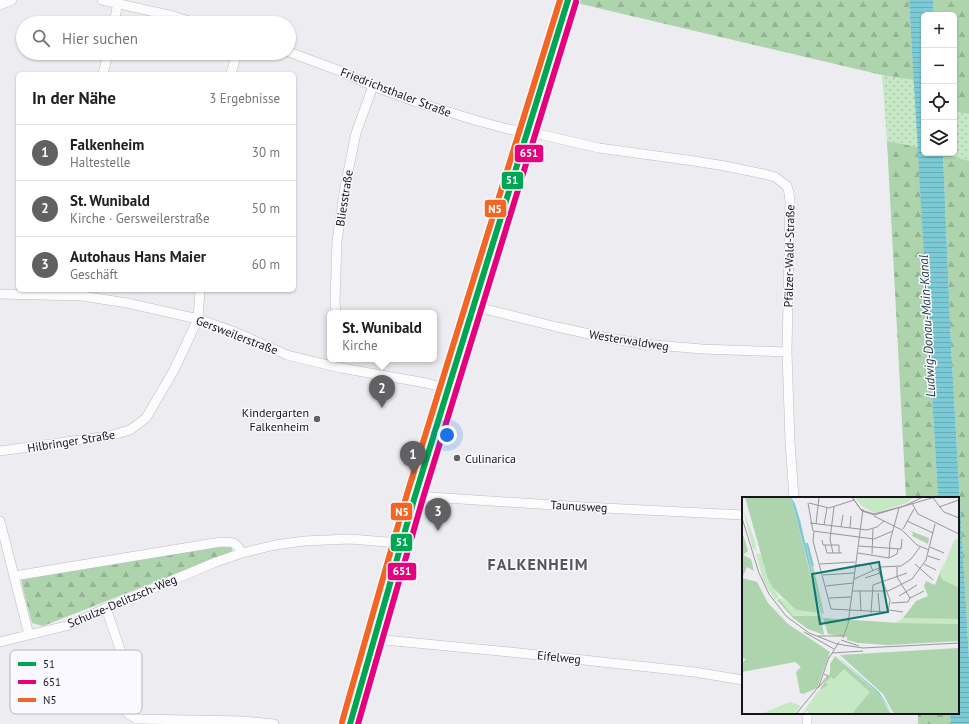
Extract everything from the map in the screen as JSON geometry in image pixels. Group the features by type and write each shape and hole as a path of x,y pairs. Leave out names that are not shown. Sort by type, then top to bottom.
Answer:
{"main road":[{"path":"350,724 415,496 568,0"}],"street":[{"path":"0,5 12,0"},
{"path":"102,0 173,16"},
{"path":"115,16 118,3"},
{"name":"Friedrichsthaler Straße","path":"296,55 416,102 508,129 527,132"},
{"path":"104,72 107,60"},
{"path":"232,72 235,60"},
{"name":"Bliesstraße","path":"336,310 338,241 345,186 356,133 373,86"},
{"name":"Pfälzer-Wald-Straße","path":"527,132 599,148 694,161 764,174 776,177 787,186 790,201 787,352 790,442 794,497"},
{"path":"198,320 200,292"},
{"name":"Gersweilerstraße","path":"0,294 82,293 198,320 235,332 287,355 327,361"},
{"name":"Westerwaldweg","path":"473,306 565,329 643,344 702,350 787,352"},
{"name":"Hilbringer Straße","path":"0,451 109,436 130,430 146,418 174,370 198,320"},
{"name":"Gersweilerstraße","path":"341,363 448,389"},
{"name":"Taunusweg","path":"415,496 742,515"},
{"path":"0,521 29,635"},
{"name":"Schulze-Delitzsch-Weg","path":"0,642 70,625 106,608 216,562 242,553 275,545 304,541 350,539 387,542 402,545"},
{"path":"14,576 221,542 232,542 238,545 242,553"},
{"path":"106,608 120,650"},
{"name":"Eifelweg","path":"374,639 678,670 742,680"},
{"path":"128,714 137,719 243,721 274,724"}],"green space":[{"path":"564,0 909,0 914,80 882,75"},
{"path":"933,0 969,0 969,114 957,112 957,12 934,12"},
{"path":"882,75 914,80 918,147 887,141"},
{"path":"957,112 969,114 969,161 953,156 957,156"},
{"path":"887,141 918,147 938,497 906,497"},
{"path":"943,156 953,156 969,161 969,659 951,345"},
{"path":"229,543 233,547 231,552 43,626 32,623 21,578"},
{"path":"918,714 950,714 951,724 918,724"}],"water":[{"path":"909,0 933,0 934,12 921,12 921,156 943,156 951,345 969,659 969,724 951,724 950,714 959,714 959,497 938,497"}],"transit line":[{"name":"N5","path":"342,722 407,494 560,0"},
{"name":"51","path":"350,724 415,496 568,0"},
{"name":"651","path":"358,724 423,498 576,2"}],"place":[{"name":"St. Wunibald","path":"382,408"},
{"name":"Kindergarten Falkenheim","path":"317,419"},
{"name":"Culinarica","path":"457,458"},
{"name":"Falkenheim","path":"413,474"},
{"name":"Autohaus Hans Maier","path":"438,531"}],"district":[{"name":"FALKENHEIM","path":"538,564"}],"water label":[{"name":"Ludwig-Donau-Main-Kanal","path":"927,326"}]}
